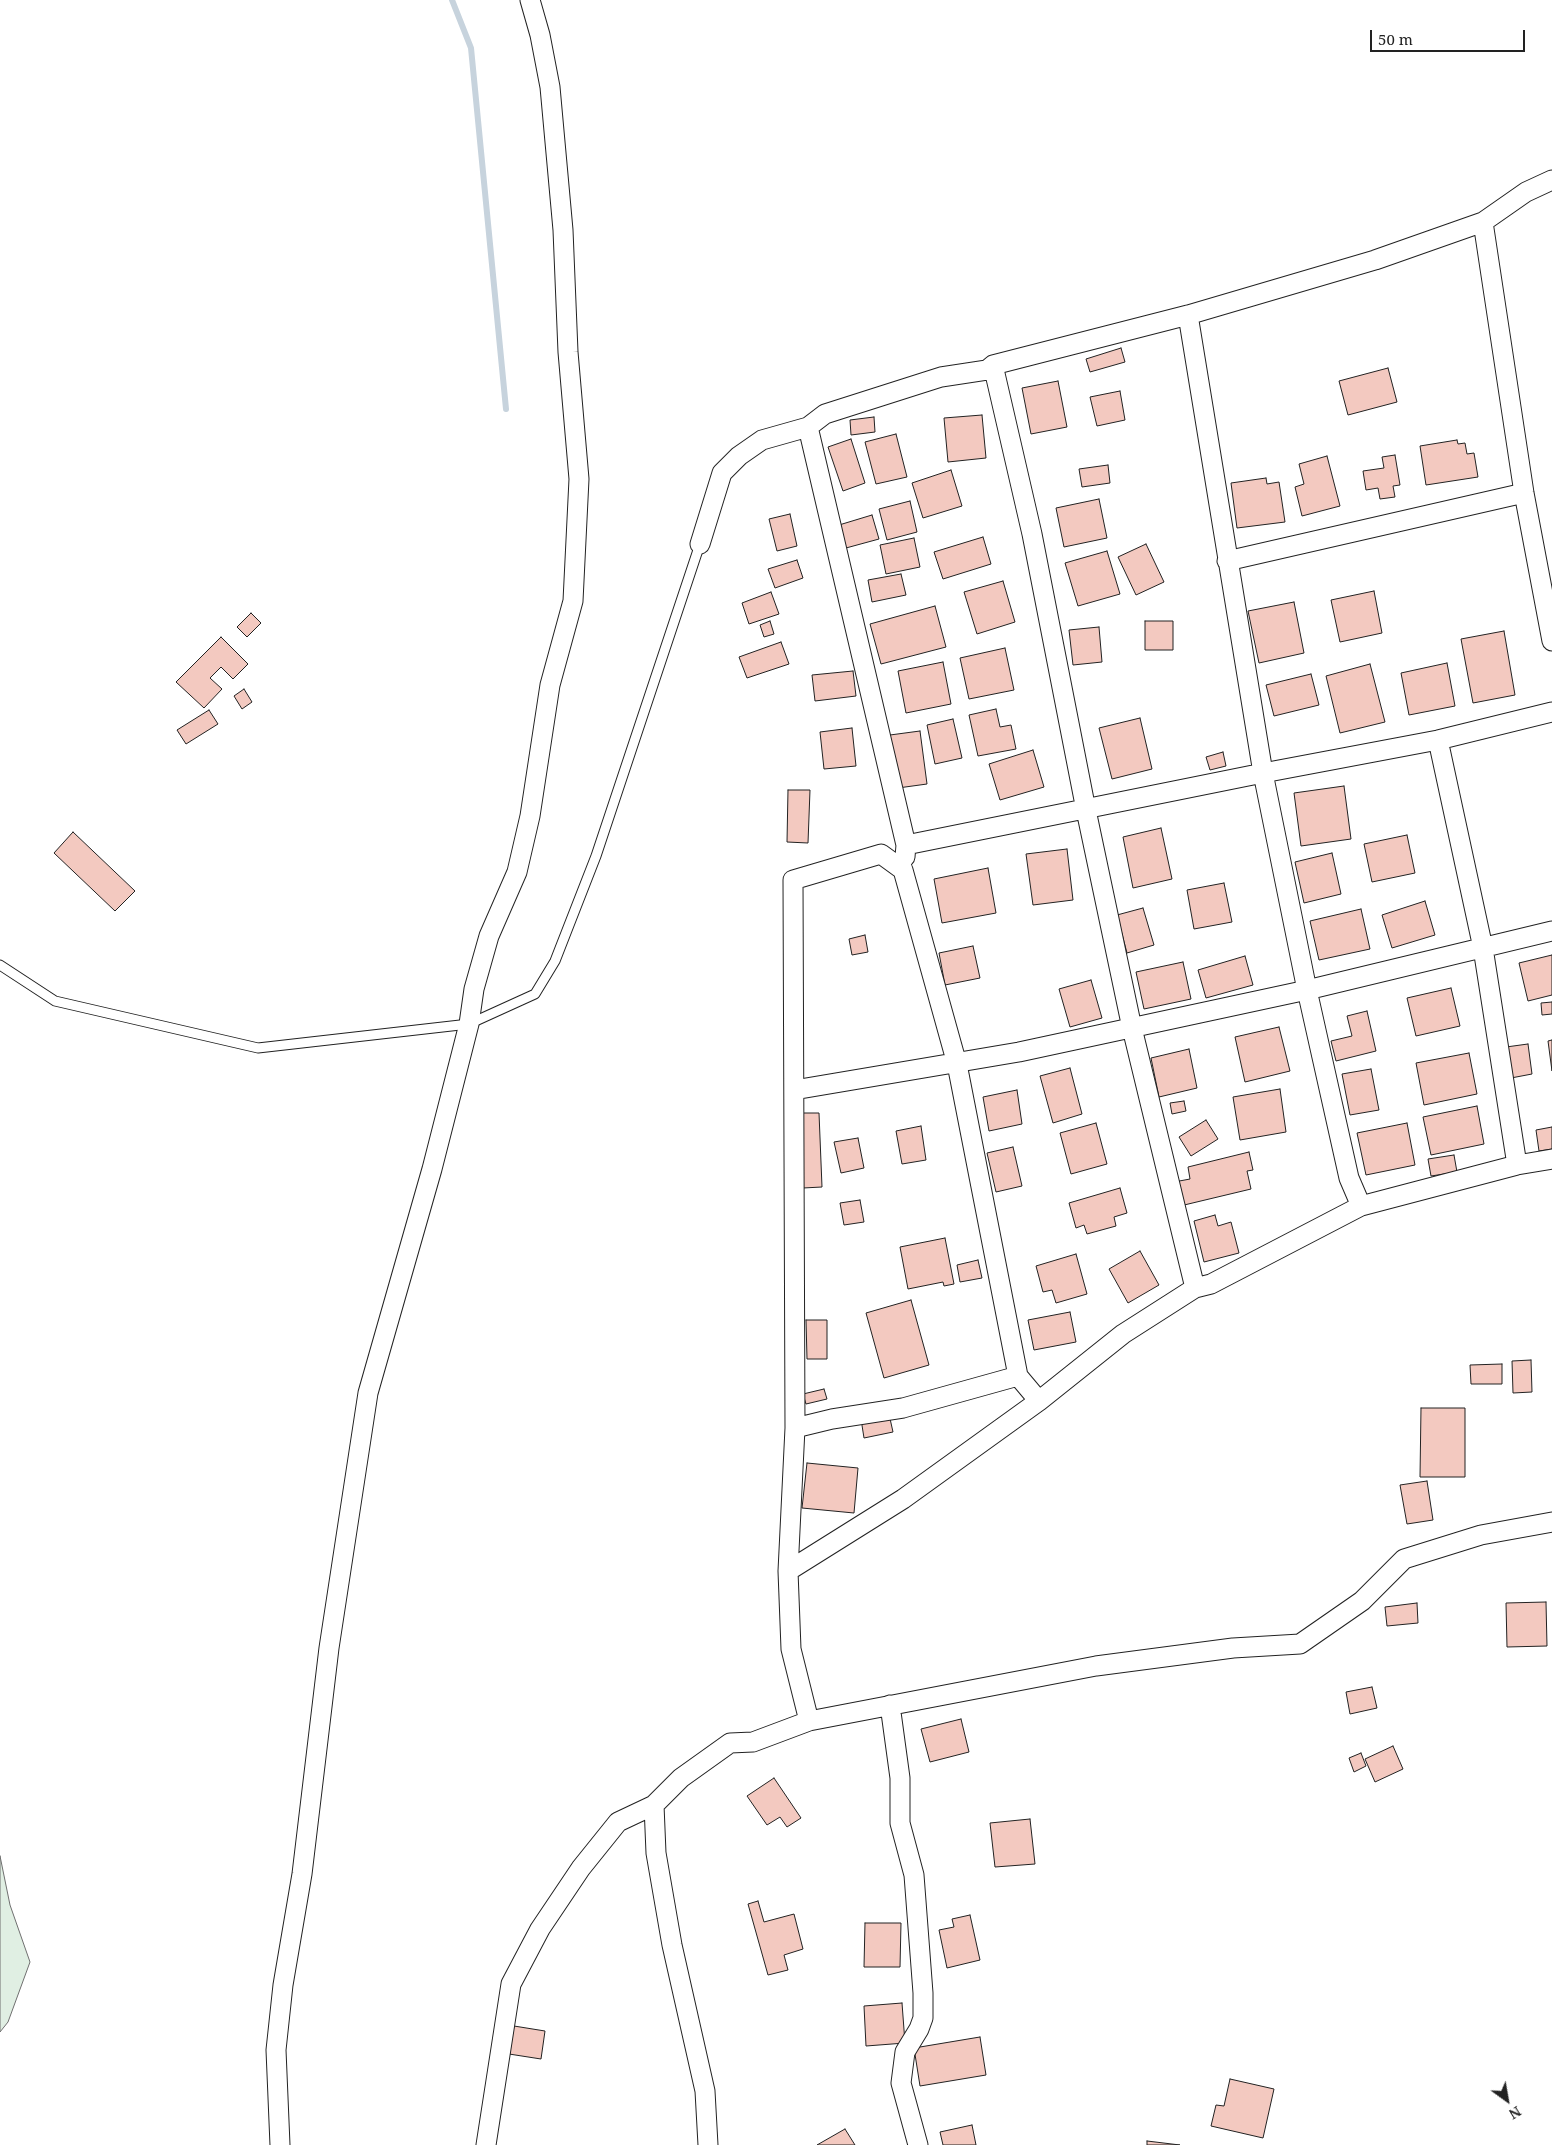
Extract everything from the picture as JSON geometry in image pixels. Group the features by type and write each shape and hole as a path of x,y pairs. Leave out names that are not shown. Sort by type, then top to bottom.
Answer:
{"street":[{"path":"280,2145 276,2050 282,1994 302,1874 329,1648 368,1393 432,1169 469,1024 474,989 489,936 519,862 530,816 550,685 573,601 579,479 568,352 563,230 550,87 540,35 530,0"},
{"path":"700,544 722,474 739,456 762,440 808,427 825,414 941,377 987,370 993,365 1188,315 1375,260 1483,222 1526,192 1552,180"},
{"path":"1483,222 1524,493 1552,641"},
{"path":"1188,315 1263,773 1307,990 1349,1178 1361,1206"},
{"path":"993,365 1032,534 1086,810 1132,1028 1195,1288"},
{"path":"808,427 906,845 903,870 957,1064 1018,1376 1039,1401"},
{"path":"1227,561 1524,493"},
{"path":"906,845 1263,773 1438,740 1552,712"},
{"path":"1438,740 1482,948 1517,1165"},
{"path":"809,1721 791,1649 788,1571 795,1428 793,880 882,854 903,870"},
{"path":"794,1090 957,1064 1132,1028 1307,990 1552,931"},
{"path":"788,1571 903,1499 1039,1401 1123,1334 1195,1288 1212,1284 1361,1206 1517,1165 1552,1159"},
{"path":"795,1428 832,1419 903,1408 1018,1376"},
{"path":"486,2145 511,1984 540,1929 581,1868 618,1822 654,1806 681,1778 730,1743 753,1742 809,1721 1096,1666 1233,1648 1300,1644 1362,1601 1404,1559 1481,1535 1552,1522"},
{"path":"890,1706 900,1778 900,1823 914,1875 923,1993 923,2018 919,2029 905,2052 901,2084 918,2145"},
{"path":"654,1806 656,1853 672,1945 705,2091 708,2145"}],"lane":[{"path":"0,965 55,1001 258,1048 469,1024 535,994 555,961 596,856 700,544"}],"green space":[{"path":"0,1856 10,1905 30,1962 8,2022 0,2032"}],"building":[{"path":"1121,348 1125,362 1090,372 1086,359"},
{"path":"1388,368 1397,402 1348,415 1339,381"},
{"path":"1058,381 1067,427 1031,434 1022,388"},
{"path":"1120,391 1125,420 1097,426 1090,397"},
{"path":"982,415 986,458 948,462 944,418"},
{"path":"874,417 875,432 851,435 850,420"},
{"path":"896,434 907,477 876,484 865,442"},
{"path":"851,439 865,483 843,491 828,447"},
{"path":"1457,440 1458,444 1465,443 1467,454 1474,453 1478,477 1426,485 1420,446"},
{"path":"1395,455 1400,485 1393,486 1395,497 1380,499 1378,488 1366,490 1363,471 1384,468 1382,457"},
{"path":"1327,456 1340,506 1302,516 1295,487 1304,484 1299,464"},
{"path":"1108,465 1110,483 1082,487 1079,469"},
{"path":"951,470 962,506 923,518 912,483"},
{"path":"1266,478 1267,484 1279,482 1285,522 1237,528 1231,483"},
{"path":"1099,499 1107,538 1064,547 1056,508"},
{"path":"910,501 917,532 887,540 879,509"},
{"path":"790,514 797,546 777,551 769,519"},
{"path":"872,515 879,539 846,548 839,525"},
{"path":"983,537 991,564 943,579 934,552"},
{"path":"914,538 920,567 886,574 880,545"},
{"path":"1146,544 1164,582 1136,595 1118,557"},
{"path":"1107,551 1120,594 1078,606 1065,563"},
{"path":"797,560 803,578 775,588 768,569"},
{"path":"901,574 906,595 872,602 868,580"},
{"path":"1003,581 1015,622 977,634 964,592"},
{"path":"1374,591 1382,633 1340,642 1331,600"},
{"path":"771,592 779,614 749,624 742,603"},
{"path":"1294,602 1304,653 1259,663 1248,611"},
{"path":"935,606 946,647 881,664 870,624"},
{"path":"251,613 261,623 247,637 237,627"},
{"path":"770,621 774,634 764,637 760,625"},
{"path":"1145,621 1173,621 1173,650 1145,650"},
{"path":"1099,627 1102,662 1073,665 1069,630"},
{"path":"1504,631 1515,695 1473,703 1461,639"},
{"path":"221,637 248,664 233,679 221,667 210,678 222,689 204,708 176,682"},
{"path":"781,642 789,664 747,678 739,657"},
{"path":"1005,648 1014,690 969,699 960,658"},
{"path":"943,662 951,704 906,713 898,671"},
{"path":"1447,663 1455,706 1409,715 1401,673"},
{"path":"1370,664 1385,722 1340,733 1326,676"},
{"path":"853,671 856,696 815,701 812,675"},
{"path":"1311,674 1319,705 1274,716 1266,685"},
{"path":"244,689 252,702 242,709 234,696"},
{"path":"996,709 1000,727 1011,725 1016,749 978,756 969,715"},
{"path":"209,710 218,724 186,744 177,730"},
{"path":"1140,718 1152,769 1112,779 1099,728"},
{"path":"953,719 962,758 935,764 927,725"},
{"path":"852,728 856,766 824,769 820,732"},
{"path":"920,731 927,784 898,788 890,735"},
{"path":"1033,750 1044,787 1000,800 989,764"},
{"path":"1223,752 1226,766 1210,770 1206,757"},
{"path":"1344,786 1351,839 1301,846 1294,793"},
{"path":"788,790 810,790 808,843 787,842"},
{"path":"1161,828 1172,879 1133,888 1123,837"},
{"path":"73,832 135,891 115,911 54,853"},
{"path":"1407,835 1415,873 1372,882 1364,844"},
{"path":"1067,849 1073,900 1033,905 1026,854"},
{"path":"1332,853 1341,894 1304,903 1295,862"},
{"path":"988,868 996,913 942,923 934,879"},
{"path":"1224,883 1232,922 1194,929 1187,890"},
{"path":"1425,901 1435,935 1392,948 1382,915"},
{"path":"1143,908 1154,945 1127,953 1117,915"},
{"path":"1361,909 1370,949 1319,960 1310,921"},
{"path":"865,935 868,952 852,955 849,939"},
{"path":"973,946 980,978 945,985 939,953"},
{"path":"1552,955 1552,995 1528,1001 1519,963"},
{"path":"1245,956 1253,985 1206,998 1198,970"},
{"path":"1183,962 1191,999 1144,1009 1136,972"},
{"path":"1091,980 1102,1018 1070,1027 1059,989"},
{"path":"1451,988 1460,1026 1416,1036 1407,998"},
{"path":"1552,1002 1552,1014 1542,1015 1541,1003"},
{"path":"1367,1011 1376,1051 1336,1061 1331,1041 1352,1036 1347,1016"},
{"path":"1279,1027 1290,1071 1245,1082 1235,1037"},
{"path":"1552,1040 1552,1071 1548,1041"},
{"path":"1528,1044 1532,1074 1511,1078 1506,1047"},
{"path":"1189,1049 1197,1088 1159,1097 1151,1058"},
{"path":"1469,1053 1477,1094 1424,1105 1416,1063"},
{"path":"1070,1068 1082,1114 1053,1123 1040,1076"},
{"path":"1371,1069 1379,1110 1350,1115 1342,1074"},
{"path":"1280,1089 1286,1132 1240,1140 1233,1097"},
{"path":"1017,1090 1022,1124 989,1131 983,1097"},
{"path":"1184,1101 1186,1111 1172,1114 1170,1103"},
{"path":"1477,1106 1484,1144 1431,1155 1423,1117"},
{"path":"801,1113 819,1113 822,1187 803,1188"},
{"path":"1206,1120 1218,1139 1191,1156 1179,1137"},
{"path":"1096,1123 1107,1164 1071,1174 1060,1133"},
{"path":"1407,1123 1415,1165 1366,1175 1357,1133"},
{"path":"921,1126 926,1160 902,1164 896,1131"},
{"path":"1552,1127 1552,1149 1539,1151 1536,1130"},
{"path":"858,1138 864,1168 841,1173 834,1142"},
{"path":"1013,1147 1022,1186 996,1192 987,1153"},
{"path":"1249,1152 1253,1170 1247,1171 1251,1189 1180,1206 1174,1182 1190,1179 1188,1167"},
{"path":"1454,1155 1457,1172 1431,1176 1428,1159"},
{"path":"1120,1188 1127,1213 1114,1217 1116,1226 1087,1234 1084,1225 1076,1228 1069,1203"},
{"path":"860,1200 864,1222 844,1225 840,1203"},
{"path":"1215,1215 1218,1226 1231,1222 1239,1253 1204,1262 1194,1221"},
{"path":"945,1238 954,1284 944,1286 943,1282 908,1289 900,1247"},
{"path":"1140,1251 1159,1285 1128,1303 1109,1269"},
{"path":"1076,1254 1087,1294 1056,1303 1052,1290 1043,1292 1036,1266"},
{"path":"978,1260 982,1278 960,1282 957,1265"},
{"path":"911,1300 929,1365 884,1378 866,1313"},
{"path":"1070,1312 1076,1342 1034,1350 1028,1320"},
{"path":"806,1320 827,1320 827,1359 807,1359"},
{"path":"1531,1360 1532,1392 1513,1393 1512,1361"},
{"path":"1502,1364 1502,1384 1471,1384 1470,1365"},
{"path":"824,1389 827,1399 806,1404 803,1394"},
{"path":"1421,1408 1465,1408 1465,1477 1420,1477"},
{"path":"889,1414 893,1432 864,1438 861,1419"},
{"path":"807,1463 858,1468 854,1513 802,1508"},
{"path":"1427,1481 1433,1520 1407,1524 1400,1485"},
{"path":"1546,1602 1547,1646 1507,1647 1506,1603"},
{"path":"1417,1603 1418,1623 1387,1626 1385,1607"},
{"path":"1372,1687 1377,1708 1350,1714 1346,1692"},
{"path":"961,1719 969,1752 930,1762 921,1729"},
{"path":"1393,1746 1403,1769 1375,1782 1365,1759"},
{"path":"1361,1753 1366,1766 1354,1772 1349,1758"},
{"path":"774,1778 801,1818 787,1827 780,1817 767,1825 747,1796"},
{"path":"1030,1819 1035,1864 995,1867 990,1823"},
{"path":"758,1901 764,1922 794,1914 803,1949 784,1955 788,1970 768,1975 748,1904"},
{"path":"970,1915 980,1960 947,1968 939,1930 954,1927 952,1919"},
{"path":"865,1923 901,1923 900,1967 864,1967"},
{"path":"902,2003 905,2043 866,2046 864,2006"},
{"path":"514,2026 545,2031 541,2059 509,2054"},
{"path":"980,2037 986,2075 920,2086 914,2048"},
{"path":"1230,2079 1274,2089 1263,2138 1211,2126 1216,2105 1224,2106"},
{"path":"972,2125 976,2145 943,2145 940,2132"},
{"path":"845,2129 855,2145 817,2145"},
{"path":"1147,2141 1180,2145 1147,2145"}],"waterway":[{"path":"452,0 471,48 506,409"}]}
